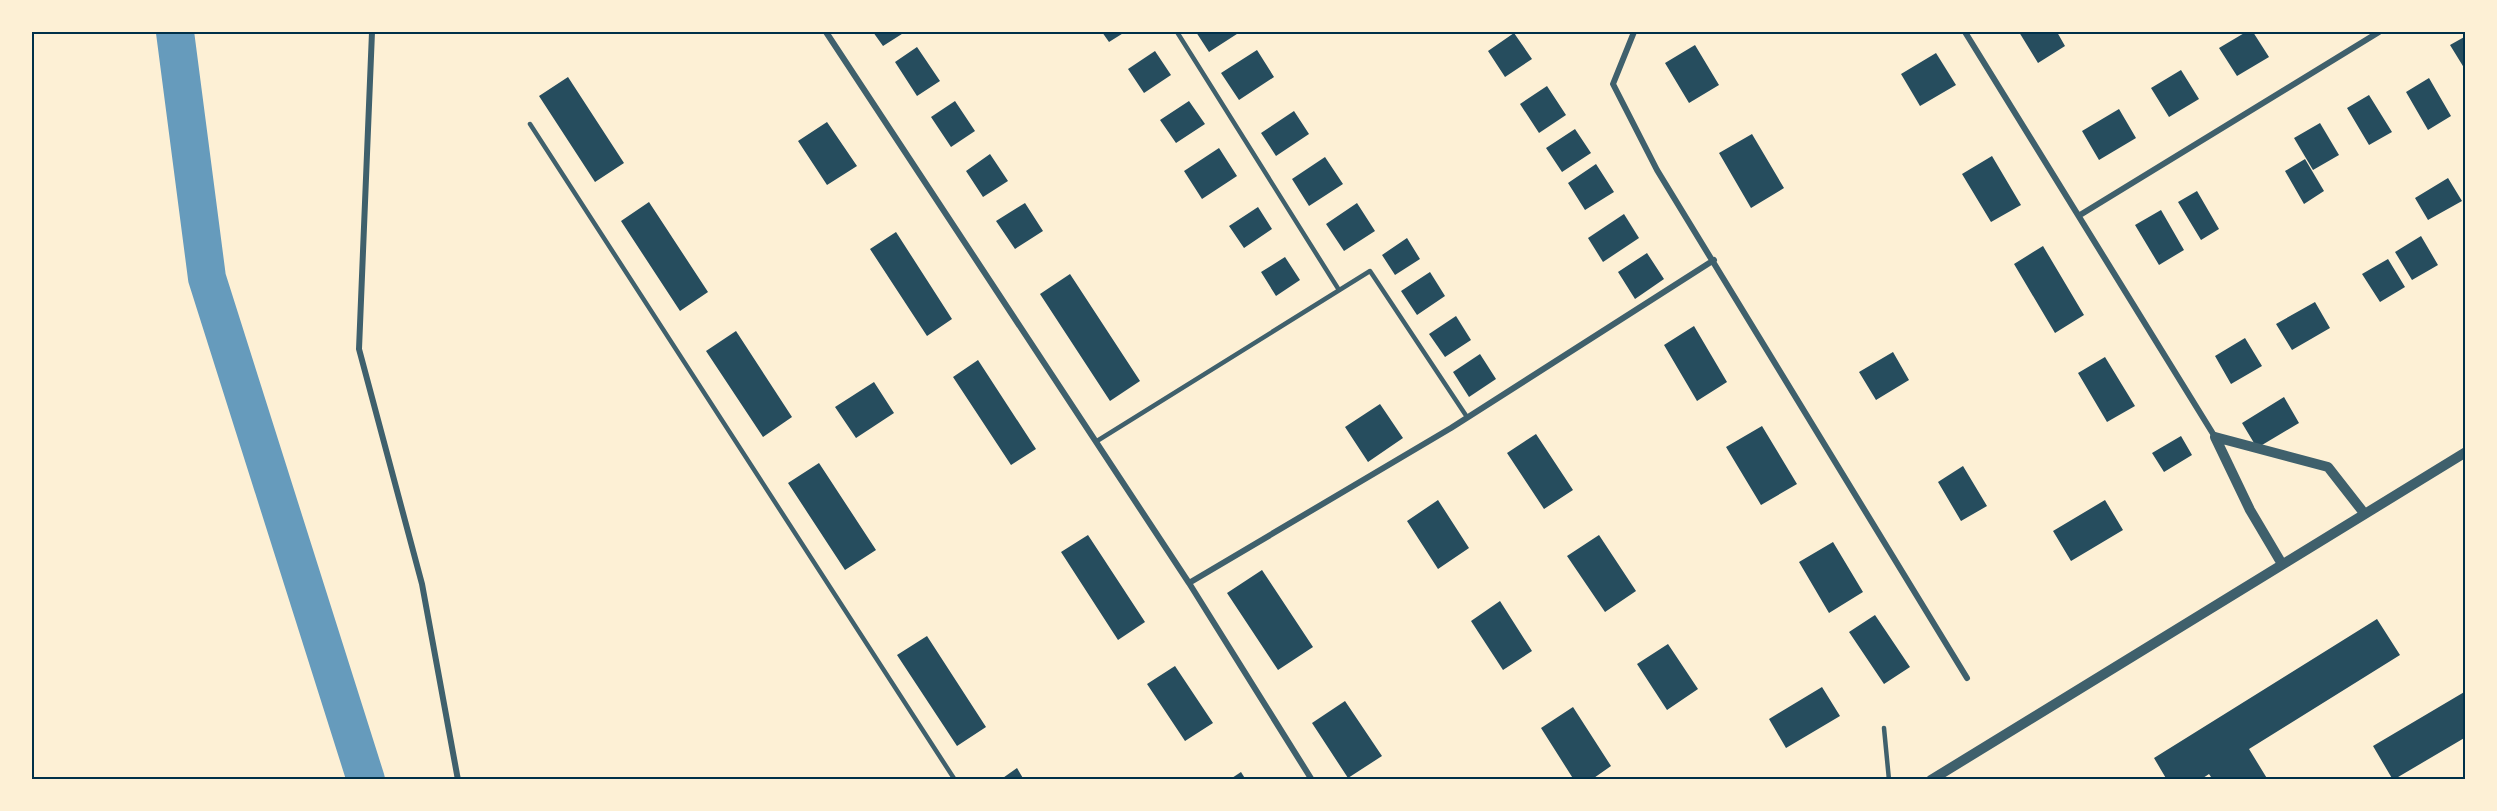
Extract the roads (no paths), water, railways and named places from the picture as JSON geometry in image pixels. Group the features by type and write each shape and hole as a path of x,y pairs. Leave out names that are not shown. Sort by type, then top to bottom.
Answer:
{"street":[{"path":"372,32 359,349 422,584 458,780"},
{"path":"826,32 1097,441 1312,780"},
{"path":"1634,32 1612,84 1657,170 1967,678"},
{"path":"1965,32 2080,215 2215,438 2250,510 2282,564"},
{"path":"2080,215 2379,32"},
{"path":"1189,583 1467,417 1714,260"},
{"path":"2215,438 2328,467 2364,513"},
{"path":"1931,780 2466,452"}],"lane":[{"path":"1177,32 1339,290"},
{"path":"530,124 955,780"},
{"path":"1097,441 1370,271 1467,417"},
{"path":"1884,728 1889,780"}],"waterway":[{"path":"175,32 207,278 366,780"}]}
